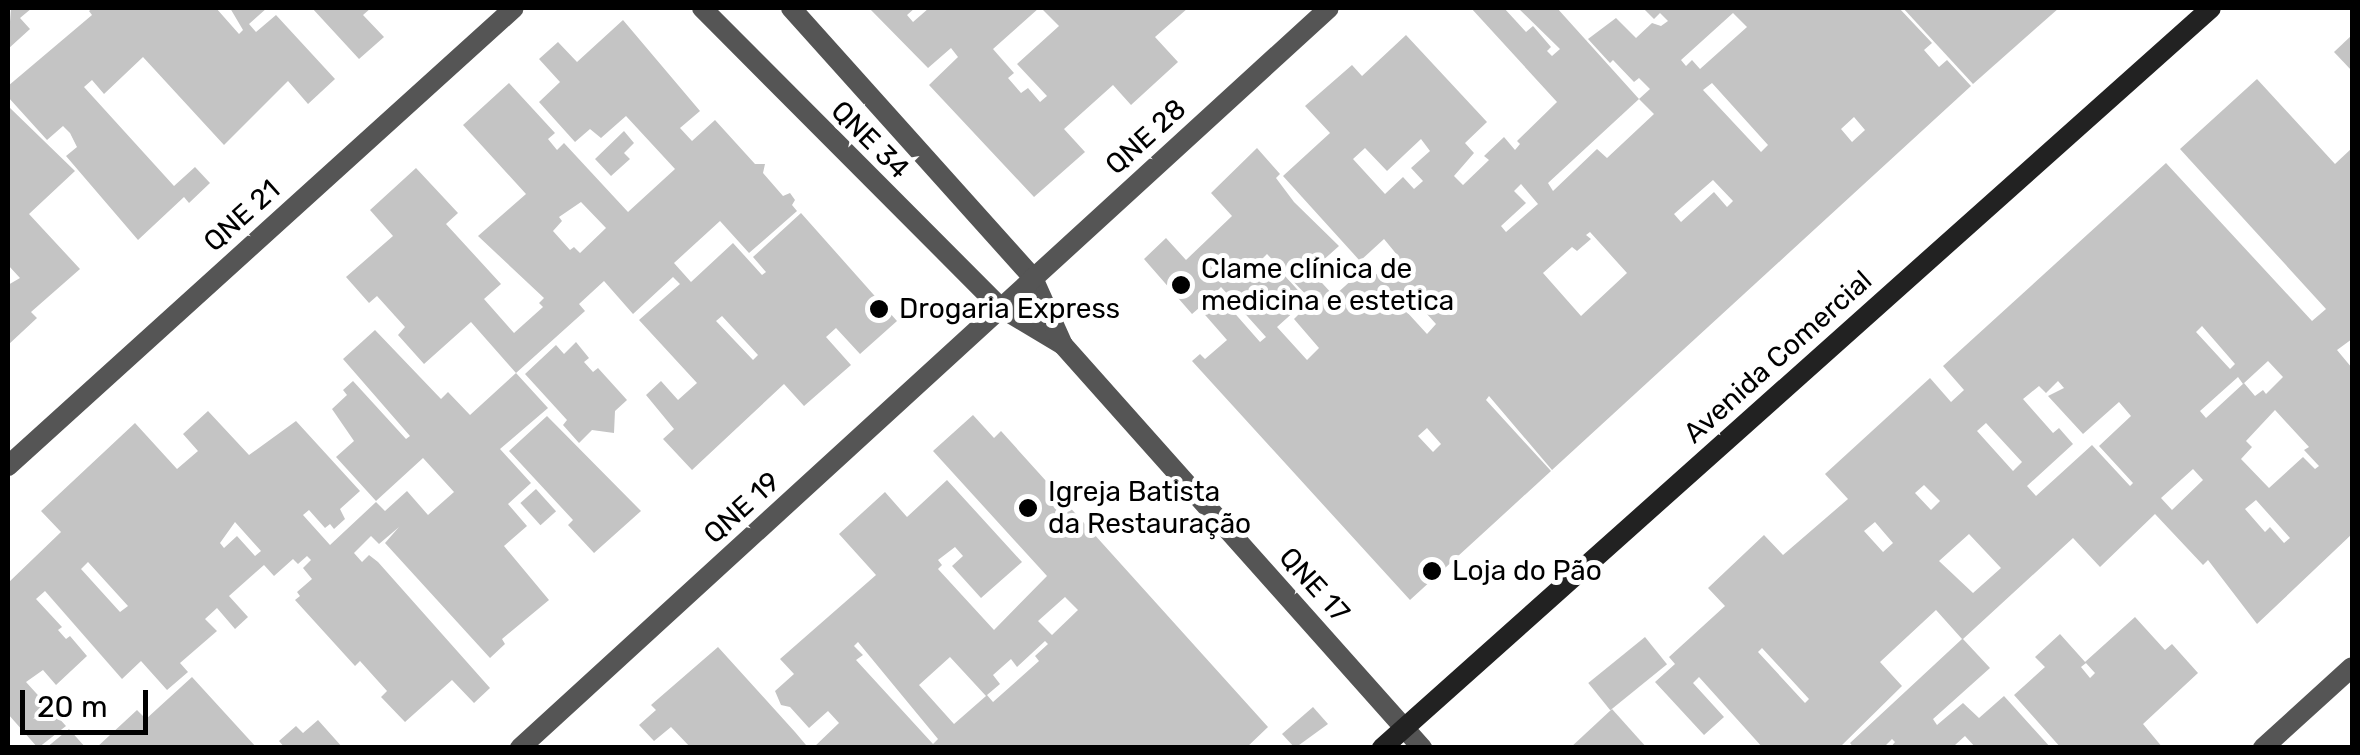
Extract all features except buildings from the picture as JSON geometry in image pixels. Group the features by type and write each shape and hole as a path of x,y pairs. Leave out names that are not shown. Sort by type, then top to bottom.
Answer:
{"main road":[{"name":"Avenida Comercial","path":"1382,748 2211,8"}],"street":[{"name":"QNE 21","path":"8,466 514,8"},
{"name":"QNE 34","path":"702,8 1001,308"},
{"name":"QNE 34","path":"791,8 1033,278"},
{"name":"QNE 28","path":"1001,308 1328,8"},
{"name":"QNE 17","path":"1033,278 1063,345"},
{"name":"QNE 17","path":"1001,308 1063,345 1422,748"},
{"name":"QNE 19","path":"520,748 1001,308"},
{"path":"2264,748 2352,666"}],"place":[{"name":"Clame clínica de medicina e estetica","path":"1181,285"},
{"name":"Drogaria Express","path":"879,309"},
{"name":"Igreja Batista da Restauração","path":"1028,508"},
{"name":"Loja do Pão","path":"1432,571"}]}
